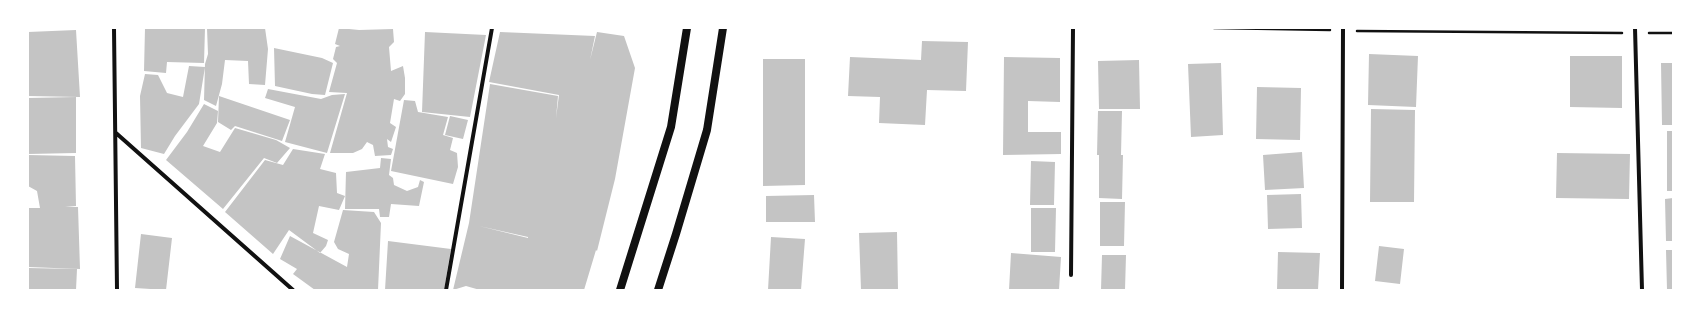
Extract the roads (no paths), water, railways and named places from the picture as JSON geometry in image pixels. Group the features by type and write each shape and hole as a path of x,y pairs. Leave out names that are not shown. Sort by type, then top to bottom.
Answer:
{"main road":[{"path":"620,290 670,127 687,28"},
{"path":"658,290 708,130 723,28"}],"street":[{"path":"114,28 117,290"},
{"path":"446,290 492,28"},
{"path":"1071,275 1073,28"},
{"path":"1635,28 1642,290"},
{"path":"1342,290 1343,29"},
{"path":"116,133 293,290"}]}
